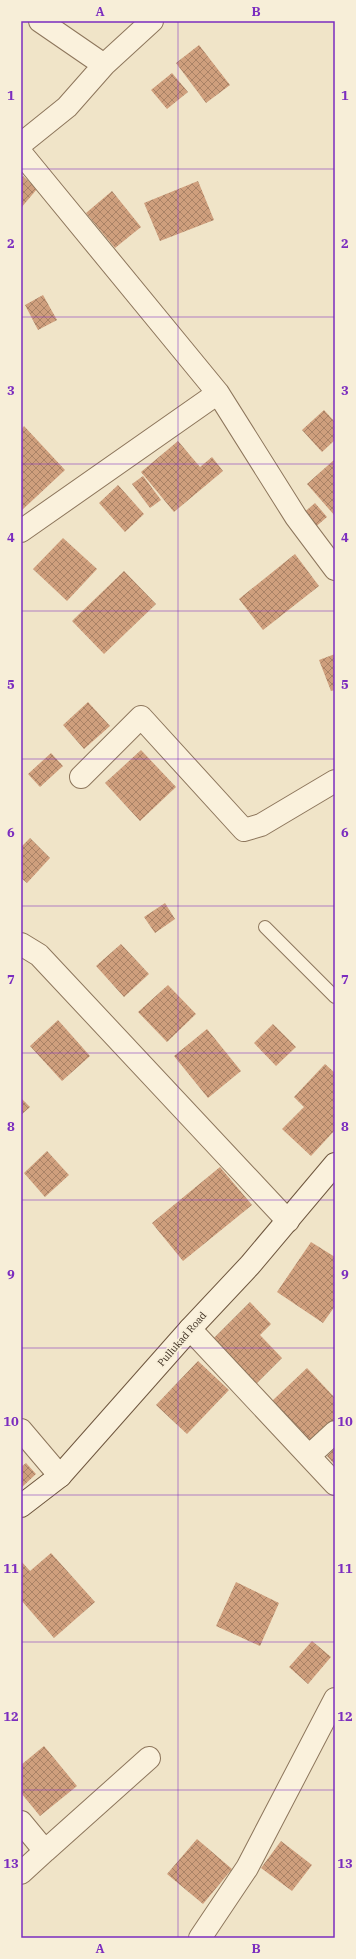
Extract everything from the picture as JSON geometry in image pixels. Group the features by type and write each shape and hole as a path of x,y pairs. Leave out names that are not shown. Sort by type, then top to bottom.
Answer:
{"street":[{"path":"40,21 104,65"},
{"path":"21,144 67,107 104,65 152,21"},
{"path":"21,153 218,393 296,517 335,569"},
{"path":"21,531 218,393"},
{"path":"81,777 141,717 244,830 261,825 335,781"},
{"path":"21,944 39,955 288,1221"},
{"name":"Pullukad Road","path":"21,1506 60,1476 288,1221 335,1164"},
{"path":"190,1329 335,1484"},
{"path":"21,1430 60,1476"},
{"path":"309,1456 335,1432"},
{"path":"200,1938 247,1868 335,1699"},
{"path":"21,1873 149,1758"},
{"path":"21,1822 46,1851"}],"lane":[{"path":"264,927 335,997"}],"building":[{"path":"199,45 230,85 206,103 176,63"},
{"path":"172,73 188,92 167,109 151,90"},
{"path":"23,176 37,189 21,208 21,178"},
{"path":"198,181 214,220 160,241 144,203"},
{"path":"112,191 141,227 115,248 86,213"},
{"path":"43,295 57,320 38,330 25,305"},
{"path":"324,410 335,422 335,440 322,452 302,430"},
{"path":"24,426 65,470 21,511 21,430"},
{"path":"178,441 200,467 212,457 223,471 174,512 141,472"},
{"path":"335,459 335,516 307,484"},
{"path":"143,476 161,500 150,508 132,484"},
{"path":"118,485 144,514 125,532 99,503"},
{"path":"315,503 327,517 313,529 301,515"},
{"path":"63,538 97,569 67,601 33,569"},
{"path":"295,554 319,586 263,630 239,599"},
{"path":"124,571 156,604 104,654 72,621"},
{"path":"335,654 335,690 331,691 319,660"},
{"path":"88,702 110,726 84,749 63,725"},
{"path":"141,750 176,787 140,821 105,783"},
{"path":"51,753 63,766 40,787 28,774"},
{"path":"30,838 50,858 27,883 21,878 21,847"},
{"path":"165,903 175,919 155,933 144,917"},
{"path":"121,944 149,974 124,997 96,966"},
{"path":"168,985 196,1014 167,1042 138,1012"},
{"path":"58,1020 90,1056 62,1081 30,1046"},
{"path":"273,1024 296,1047 276,1066 254,1043"},
{"path":"207,1029 241,1071 208,1098 174,1056"},
{"path":"325,1064 335,1073 335,1130 311,1156 282,1129 304,1107 294,1097"},
{"path":"21,1098 30,1107 21,1115"},
{"path":"47,1151 69,1175 45,1197 24,1173"},
{"path":"220,1167 252,1205 183,1261 152,1223"},
{"path":"311,1242 335,1257 335,1306 323,1323 277,1292"},
{"path":"250,1302 271,1324 260,1335 282,1358 254,1386 210,1342"},
{"path":"198,1361 229,1390 187,1434 156,1405"},
{"path":"307,1368 335,1398 335,1421 310,1444 272,1401"},
{"path":"335,1448 335,1465 327,1456"},
{"path":"26,1463 36,1474 21,1488 21,1467"},
{"path":"51,1553 95,1602 54,1638 21,1600 21,1561 30,1571"},
{"path":"236,1582 279,1603 260,1646 216,1626"},
{"path":"312,1641 331,1657 308,1684 289,1667"},
{"path":"44,1746 77,1786 40,1816 21,1793 21,1765"},
{"path":"197,1839 232,1869 203,1904 167,1874"},
{"path":"281,1841 312,1865 292,1891 261,1868"}]}
